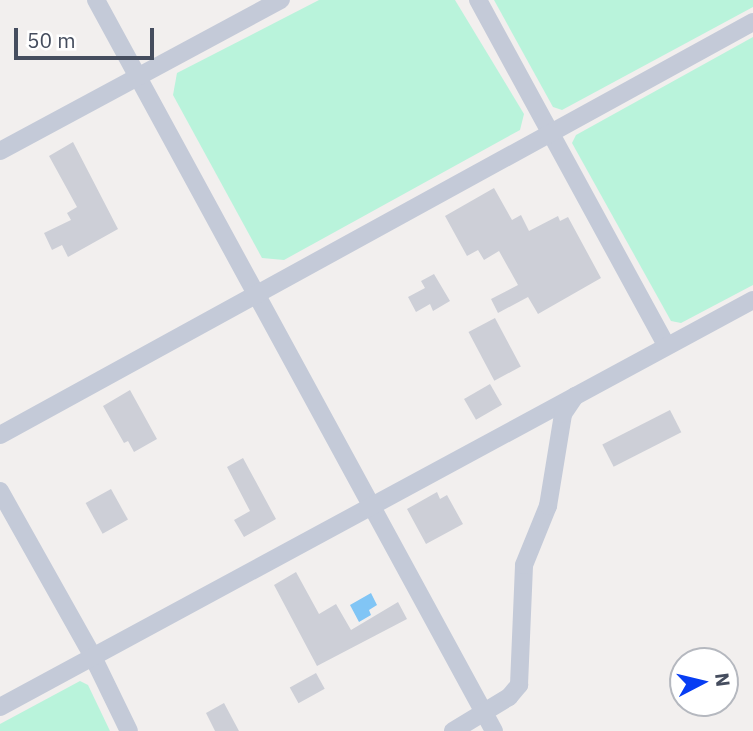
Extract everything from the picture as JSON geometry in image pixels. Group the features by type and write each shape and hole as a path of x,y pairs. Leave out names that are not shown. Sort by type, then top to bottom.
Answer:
{"street":[{"path":"96,0 494,731"},
{"path":"0,151 281,0"},
{"path":"478,0 667,346"},
{"path":"0,435 753,22"},
{"path":"0,707 753,300"},
{"path":"453,731 485,714 509,697 519,685 524,565 548,506 563,414 575,396"},
{"path":"0,491 93,656 129,731"}],"green space":[{"path":"319,0 455,0 524,114 520,130 284,260 262,258 173,95 177,73"},
{"path":"494,0 753,0 753,7 562,110 553,107"},
{"path":"753,37 753,285 681,323 671,321 572,143 576,135"},
{"path":"80,681 88,685 110,731 0,731 0,724"}],"water":[{"path":"371,593 377,605 369,610 371,615 359,622 350,605"}],"building":[{"path":"73,142 118,229 68,257 62,245 52,250 44,233 71,220 67,213 77,207 49,156"},
{"path":"494,188 512,220 521,215 529,231 558,216 560,221 568,217 601,278 538,314 528,297 498,313 491,299 518,285 499,251 484,260 478,250 467,256 445,216"},
{"path":"434,274 450,301 433,311 430,304 416,312 408,297 425,288 421,281"},
{"path":"495,318 521,367 494,381 469,332"},
{"path":"490,384 502,405 476,420 464,399"},
{"path":"130,390 157,439 134,452 128,441 124,443 103,406"},
{"path":"670,410 681,432 614,467 602,445"},
{"path":"243,458 276,519 244,537 234,520 250,511 227,467"},
{"path":"111,489 128,520 103,534 86,503"},
{"path":"437,492 440,499 447,495 463,524 426,544 407,509"},
{"path":"296,572 319,614 336,604 351,630 398,602 407,619 317,666 274,585"},
{"path":"316,673 325,689 298,703 290,688"},
{"path":"224,703 239,731 215,731 206,713"}]}
